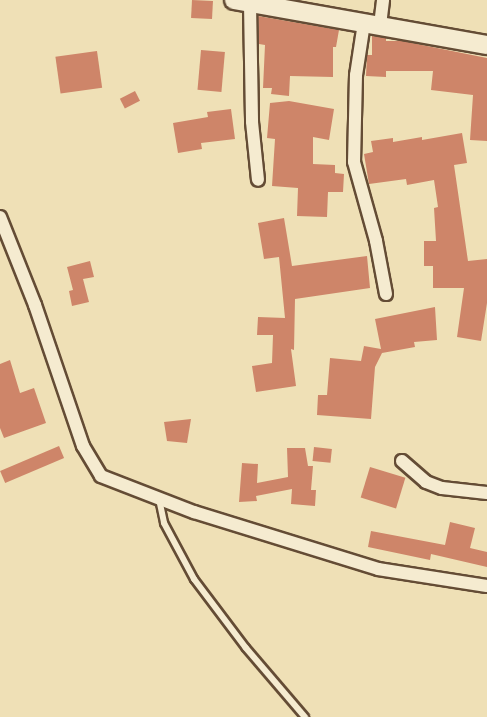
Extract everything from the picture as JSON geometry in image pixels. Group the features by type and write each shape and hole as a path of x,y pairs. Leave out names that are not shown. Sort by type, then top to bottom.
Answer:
{"street":[{"path":"383,0 372,24 356,75 354,162 376,241 386,294"},
{"path":"258,180 242,2 487,45"},
{"path":"0,217 35,305 83,446 101,476 110,482 159,499 378,569 487,586"},
{"path":"402,460 426,482 442,488 487,494"}],"lane":[{"path":"159,499 164,523 194,579 246,648 305,717"}],"building":[{"path":"192,0 213,1 212,19 191,18"},
{"path":"258,16 339,30 336,47 333,47 333,77 290,76 289,96 271,94 272,88 263,88 265,45 259,44"},
{"path":"372,36 386,38 386,41 402,41 487,58 487,141 470,140 473,95 431,90 433,71 386,71 386,77 366,76 367,55 372,55"},
{"path":"201,50 225,52 221,92 198,90"},
{"path":"97,51 102,88 61,93 55,57"},
{"path":"135,91 140,101 125,109 120,99"},
{"path":"289,101 334,109 329,140 313,137 313,164 335,165 335,173 344,174 343,192 328,192 327,217 297,216 298,188 272,186 275,139 267,138 270,103"},
{"path":"231,109 235,139 201,143 202,149 178,153 173,123 208,117 207,112"},
{"path":"462,133 467,163 454,165 468,261 487,259 487,303 481,341 457,337 464,288 433,288 433,266 424,266 424,241 436,241 434,208 438,207 434,180 407,185 406,179 369,184 364,154 373,152 371,141 393,138 393,142 422,137 422,140"},
{"path":"284,218 292,266 367,256 370,288 295,299 294,350 291,349 296,386 256,392 252,366 272,363 273,335 257,335 258,317 285,318 279,257 264,259 258,223"},
{"path":"90,261 94,277 83,279 89,302 72,306 69,291 73,290 67,267"},
{"path":"435,307 437,340 414,342 415,347 382,353 375,367 371,419 317,415 318,395 327,395 330,358 361,361 364,346 381,349 375,319"},
{"path":"10,360 20,393 34,388 46,423 4,438 0,428 0,364"},
{"path":"191,419 187,443 167,441 164,422"},
{"path":"59,446 64,458 5,483 0,471"},
{"path":"314,447 332,449 330,463 313,461"},
{"path":"287,448 305,448 308,466 313,466 311,490 316,490 315,506 291,504 292,489 256,496 257,501 239,502 242,463 258,464 257,483 288,477"},
{"path":"370,467 405,478 396,508 361,498"},
{"path":"450,522 475,528 470,548 487,552 487,567 431,554 430,560 368,547 371,531 445,545"}]}
